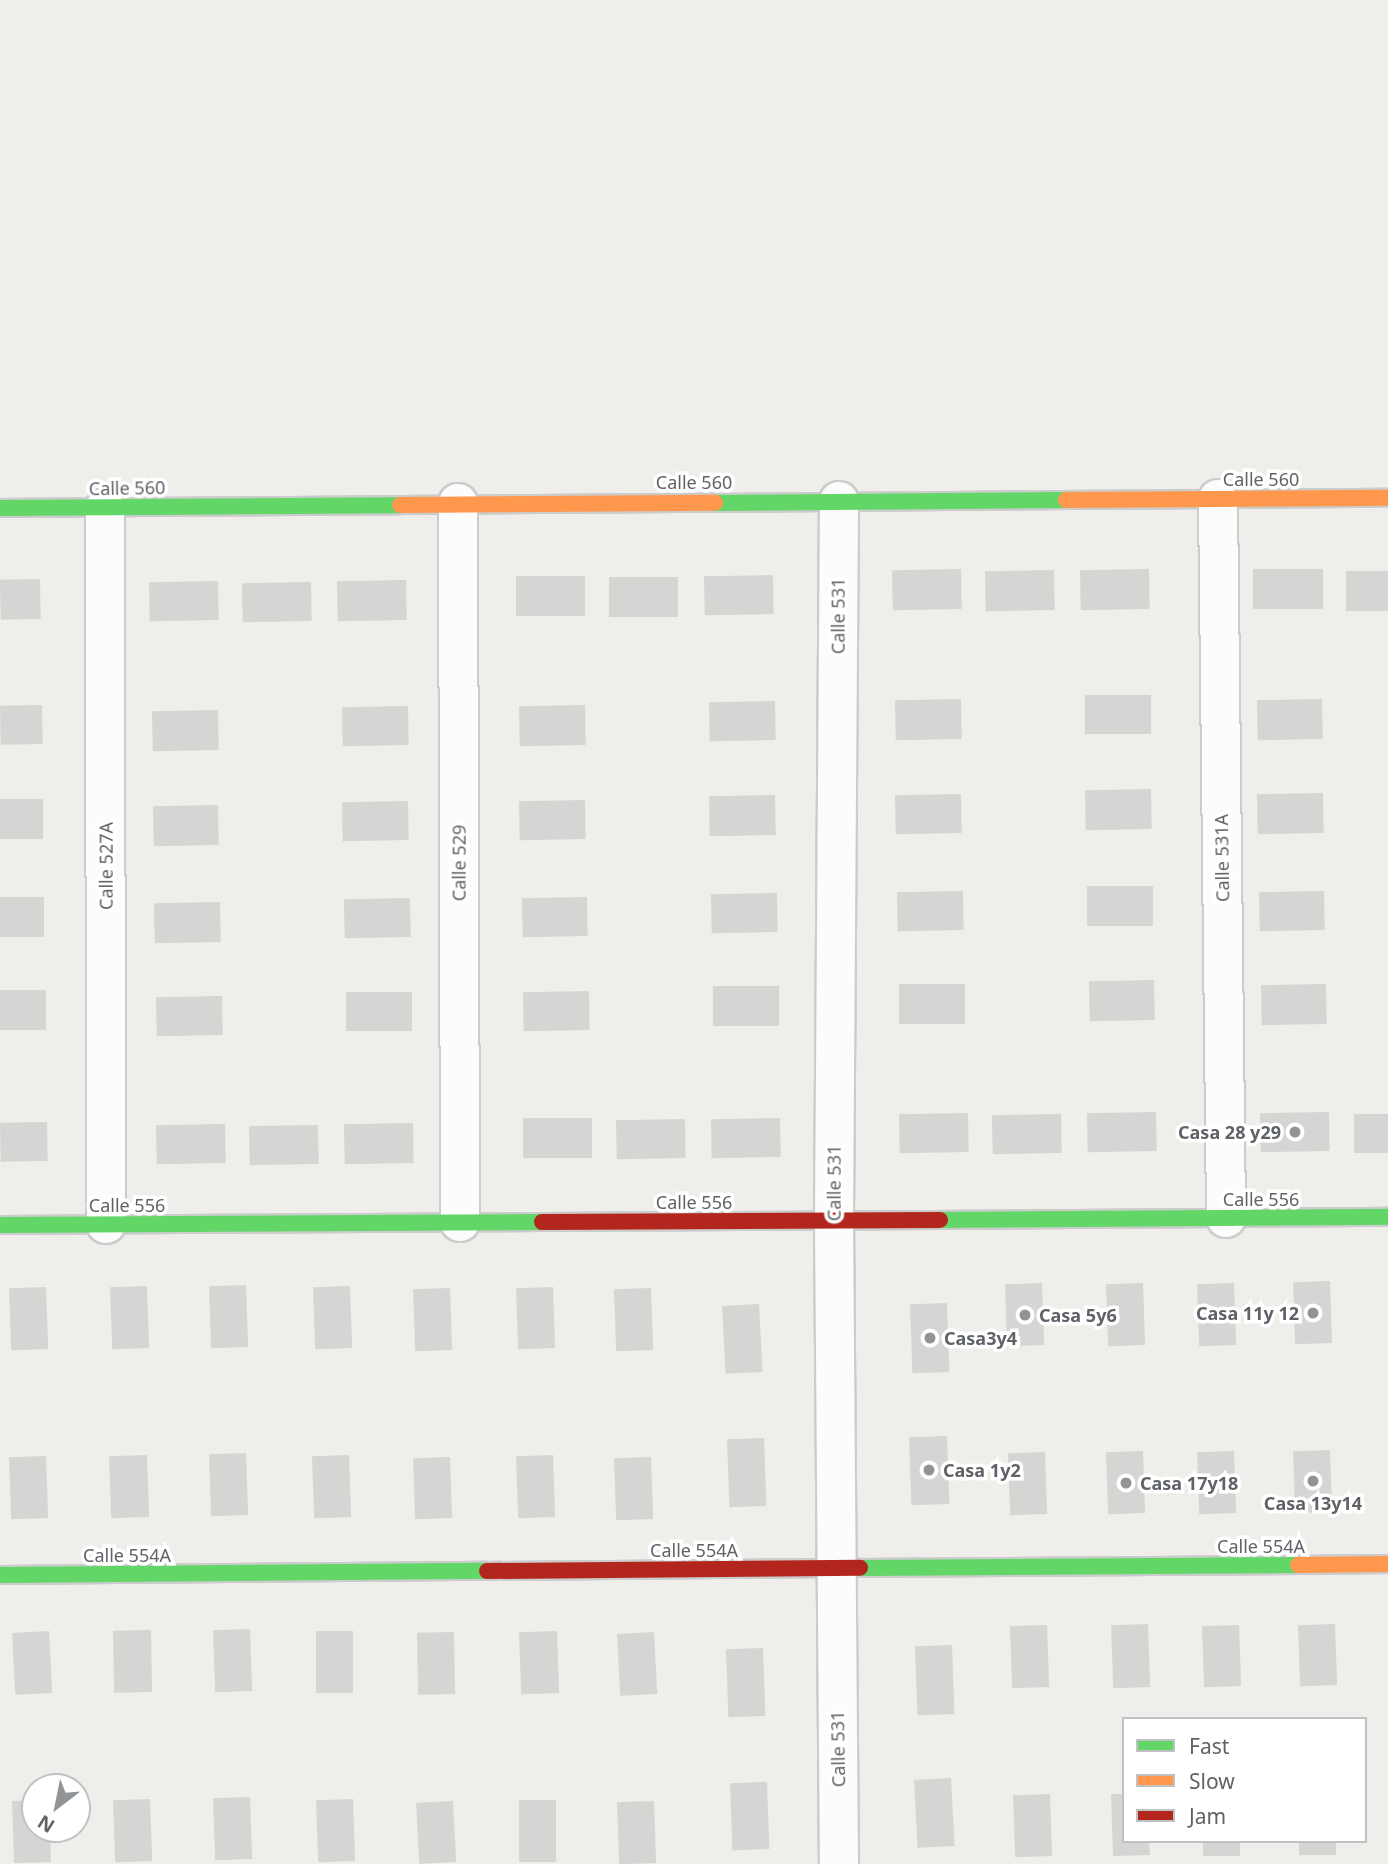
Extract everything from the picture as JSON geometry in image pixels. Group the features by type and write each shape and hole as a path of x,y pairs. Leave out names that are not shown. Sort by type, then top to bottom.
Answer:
{"street":[{"name":"Calle 560","path":"0,508 1388,498"},
{"name":"Calle 531A","path":"1218,499 1226,1218"},
{"name":"Calle 531","path":"839,501 834,1220 839,1864"},
{"name":"Calle 529","path":"458,503 460,1222"},
{"name":"Calle 527A","path":"106,508 106,1224"},
{"name":"Calle 556","path":"0,1225 1388,1217"},
{"name":"Calle 554A","path":"0,1575 1388,1564"}],"building":[{"path":"961,569 962,609 893,610 892,570"},
{"path":"1149,569 1150,609 1081,610 1080,570"},
{"path":"1253,569 1323,569 1323,609 1253,609"},
{"path":"1054,570 1055,610 986,611 985,571"},
{"path":"1346,571 1388,571 1388,611 1346,611"},
{"path":"773,575 774,614 705,615 704,576"},
{"path":"516,576 585,576 585,616 516,616"},
{"path":"609,577 678,577 678,617 609,617"},
{"path":"40,579 41,619 1,620 0,580"},
{"path":"406,580 407,620 338,621 337,581"},
{"path":"218,581 219,620 150,621 149,582"},
{"path":"311,582 312,621 243,622 242,583"},
{"path":"1085,695 1151,695 1151,734 1085,734"},
{"path":"961,699 962,739 896,740 895,700"},
{"path":"1322,699 1323,739 1258,740 1257,700"},
{"path":"775,701 776,740 710,741 709,702"},
{"path":"42,705 43,744 1,745 0,706"},
{"path":"585,705 586,745 520,746 519,706"},
{"path":"408,706 409,745 343,746 342,707"},
{"path":"218,710 219,750 153,751 152,711"},
{"path":"1151,789 1152,829 1086,830 1085,790"},
{"path":"1323,793 1324,833 1258,834 1257,794"},
{"path":"961,794 962,833 896,834 895,795"},
{"path":"775,795 776,835 710,836 709,796"},
{"path":"0,799 43,799 43,839 0,839"},
{"path":"585,800 586,839 520,840 519,801"},
{"path":"408,801 409,840 343,841 342,802"},
{"path":"218,805 219,845 154,846 153,806"},
{"path":"1087,886 1153,886 1153,926 1087,926"},
{"path":"963,891 964,930 898,931 897,892"},
{"path":"1324,891 1325,930 1260,931 1259,892"},
{"path":"777,893 778,932 712,933 711,894"},
{"path":"0,897 44,897 44,937 0,937"},
{"path":"587,897 588,936 523,937 522,898"},
{"path":"410,898 411,937 345,938 344,899"},
{"path":"220,902 221,942 155,943 154,903"},
{"path":"1154,980 1155,1020 1090,1021 1089,981"},
{"path":"899,984 965,984 965,1024 899,1024"},
{"path":"1326,984 1327,1024 1262,1025 1261,985"},
{"path":"713,986 779,986 779,1026 713,1026"},
{"path":"0,990 46,990 46,1030 0,1030"},
{"path":"589,991 590,1030 524,1031 523,992"},
{"path":"346,992 412,992 412,1031 346,1031"},
{"path":"222,996 223,1035 157,1036 156,997"},
{"path":"1156,1112 1157,1151 1088,1152 1087,1113"},
{"name":"Casa 28 y29","path":"1329,1112 1330,1151 1261,1152 1260,1113"},
{"path":"968,1113 969,1152 900,1153 899,1114"},
{"path":"1061,1114 1062,1153 993,1154 992,1115"},
{"path":"1354,1114 1388,1114 1388,1153 1354,1153"},
{"path":"523,1118 592,1118 592,1158 523,1158"},
{"path":"780,1118 781,1157 712,1158 711,1119"},
{"path":"685,1119 686,1158 617,1159 616,1120"},
{"path":"47,1122 48,1161 1,1162 0,1123"},
{"path":"413,1123 414,1163 345,1164 344,1124"},
{"path":"225,1124 226,1163 157,1164 156,1125"},
{"path":"318,1125 319,1164 250,1165 249,1126"},
{"name":"Casa 11y 12","path":"1330,1281 1332,1343 1295,1344 1293,1282"},
{"name":"Casa 5y6","path":"1042,1283 1044,1345 1007,1346 1005,1284"},
{"path":"1143,1283 1145,1345 1108,1346 1106,1284"},
{"path":"1234,1283 1236,1345 1199,1346 1197,1284"},
{"path":"246,1285 248,1347 211,1348 209,1286"},
{"path":"147,1286 149,1348 112,1349 110,1287"},
{"path":"350,1286 352,1348 315,1349 313,1287"},
{"path":"46,1287 48,1349 11,1350 9,1288"},
{"path":"553,1287 555,1348 518,1349 516,1288"},
{"path":"450,1288 452,1350 415,1351 413,1289"},
{"path":"651,1288 653,1350 616,1351 614,1289"},
{"name":"Casa3y4","path":"947,1303 949,1372 912,1373 910,1304"},
{"path":"759,1304 763,1372 726,1374 722,1306"},
{"name":"Casa 1y2","path":"947,1436 949,1504 911,1505 909,1437"},
{"path":"764,1438 766,1506 729,1507 727,1439"},
{"name":"Casa 13y14","path":"1330,1450 1332,1512 1295,1513 1293,1451"},
{"name":"Casa 17y18","path":"1143,1451 1145,1513 1108,1514 1106,1452"},
{"path":"1234,1451 1236,1513 1199,1514 1197,1452"},
{"path":"1045,1452 1047,1514 1010,1515 1008,1453"},
{"path":"246,1453 248,1515 211,1516 209,1454"},
{"path":"147,1455 149,1517 111,1518 109,1456"},
{"path":"349,1455 351,1517 314,1518 312,1456"},
{"path":"553,1455 555,1517 518,1518 516,1456"},
{"path":"46,1456 48,1518 11,1519 9,1457"},
{"path":"450,1457 452,1518 415,1519 413,1458"},
{"path":"651,1457 653,1519 616,1520 614,1458"},
{"path":"1148,1624 1150,1687 1113,1688 1111,1625"},
{"path":"1335,1624 1337,1685 1300,1686 1298,1625"},
{"path":"1047,1625 1049,1687 1012,1688 1010,1626"},
{"path":"1239,1625 1241,1686 1204,1687 1202,1626"},
{"path":"250,1629 252,1691 215,1692 213,1630"},
{"path":"151,1630 152,1692 114,1693 113,1631"},
{"path":"49,1631 52,1693 15,1695 12,1633"},
{"path":"316,1631 353,1631 353,1693 316,1693"},
{"path":"557,1631 559,1693 521,1694 519,1632"},
{"path":"454,1632 455,1694 418,1695 417,1633"},
{"path":"654,1632 657,1694 620,1696 617,1634"},
{"path":"952,1645 954,1714 917,1715 915,1646"},
{"path":"763,1648 765,1716 728,1717 726,1649"},
{"path":"951,1778 955,1846 918,1848 914,1780"},
{"path":"767,1782 769,1849 732,1850 730,1783"},
{"path":"1050,1794 1052,1856 1015,1857 1013,1795"},
{"path":"1111,1794 1122,1794 1122,1843 1149,1843 1150,1855 1113,1856"},
{"path":"250,1797 252,1859 215,1860 213,1798"},
{"path":"150,1799 152,1861 115,1862 113,1800"},
{"path":"353,1799 355,1861 318,1862 316,1800"},
{"path":"519,1800 556,1800 556,1862 519,1862"},
{"path":"12,1801 21,1801 21,1843 50,1843 51,1862 14,1863"},
{"path":"453,1801 456,1862 419,1864 416,1803"},
{"path":"654,1801 656,1863 619,1864 617,1802"},
{"path":"1203,1843 1240,1843 1240,1856 1203,1856"},
{"path":"1299,1843 1336,1843 1336,1855 1299,1855"}],"traffic: fast":[{"path":"715,503 1066,500"},
{"path":"0,508 400,505"},
{"path":"940,1220 1388,1217"},
{"path":"0,1225 542,1222"},
{"path":"860,1568 1298,1565"},
{"path":"0,1575 487,1571"}],"traffic: slow":[{"path":"1066,500 1388,498"},
{"path":"400,505 715,503"},
{"path":"1298,1565 1388,1564"}],"traffic: jam":[{"path":"542,1222 940,1220"},
{"path":"487,1571 860,1568"}],"place":[{"name":"Casa 28 y29","path":"1295,1132"},
{"name":"Casa 11y 12","path":"1313,1313"},
{"name":"Casa 5y6","path":"1025,1315"},
{"name":"Casa3y4","path":"930,1338"},
{"name":"Casa 1y2","path":"929,1470"},
{"name":"Casa 13y14","path":"1313,1481"},
{"name":"Casa 17y18","path":"1126,1483"}]}
